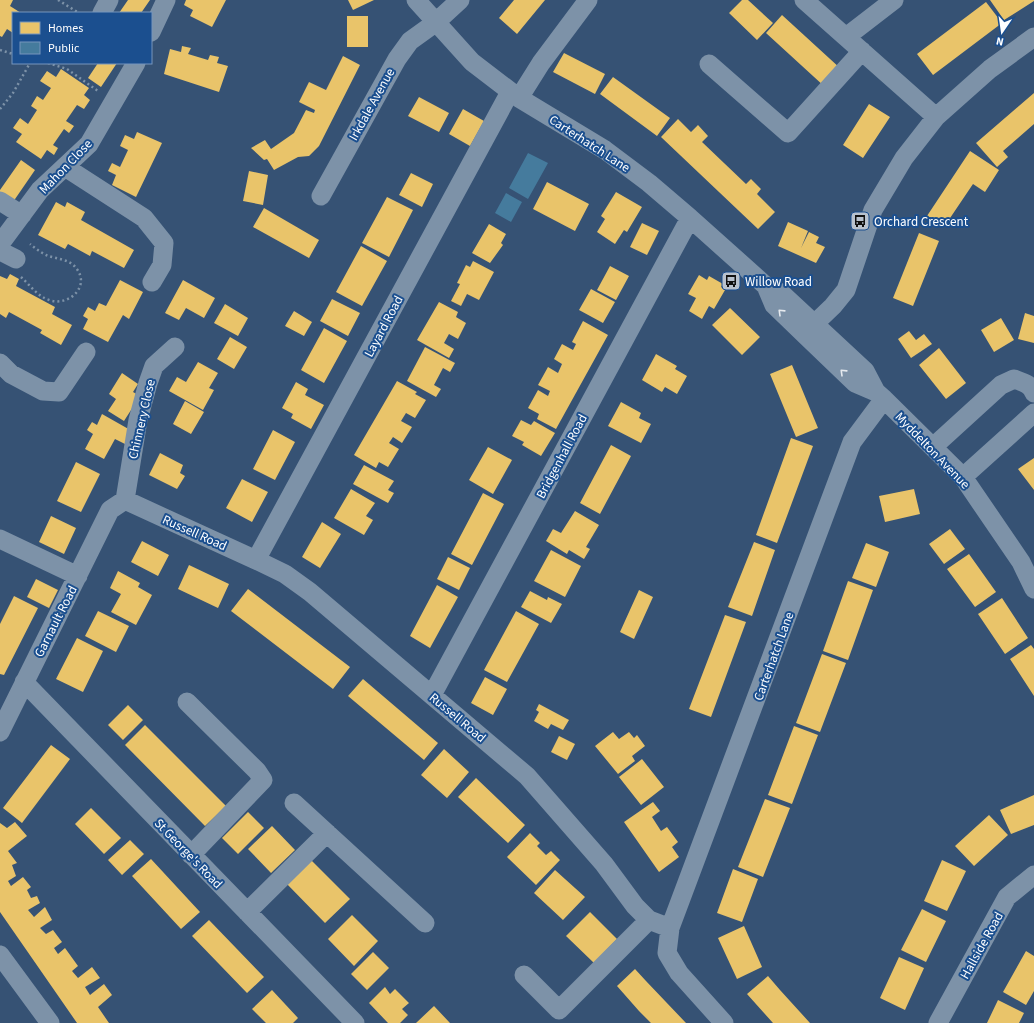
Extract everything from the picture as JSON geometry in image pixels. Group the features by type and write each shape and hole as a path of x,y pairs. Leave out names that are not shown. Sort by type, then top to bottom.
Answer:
{"street":[{"path":"103,12 110,0"},
{"path":"152,30 166,0"},
{"name":"Carterhatch Lane","path":"416,0 435,23 472,62 514,95 605,150 649,183 766,286 781,293 809,329 855,383 880,396 852,442 670,928"},
{"name":"Irkdale Avenue","path":"321,196 397,59 410,42 435,23 460,0"},
{"name":"Layard Road","path":"256,560 514,95 541,63 588,0"},
{"path":"804,0 936,117"},
{"path":"846,37 894,0"},
{"path":"809,329 846,290 874,210 904,158 936,117 990,69 1034,37"},
{"path":"709,64 788,133 862,51"},
{"name":"Mahon Close","path":"0,244 40,190 89,144 135,64"},
{"path":"65,167 144,218 164,243 162,265 152,282"},
{"path":"0,201 17,222"},
{"name":"Bridgenhall Road","path":"432,695 690,218"},
{"name":"Chinnery Close","path":"118,505 138,420 154,366 175,347"},
{"path":"0,363 10,374 42,391 59,392 86,352"},
{"path":"933,447 1001,385 1014,379 1026,383 1034,393"},
{"name":"Myddelton Avenue","path":"880,396 963,478 1027,567 1034,589"},
{"path":"963,478 1034,413"},
{"name":"Russell Road","path":"118,505 256,560 285,574 310,592 527,776 604,864 634,906 649,920 670,928"},
{"name":"Garnault Road","path":"0,732 78,576 118,505"},
{"path":"0,539 78,576"},
{"name":"St George's Road","path":"24,682 355,1023"},
{"path":"187,702 257,771 263,780 191,855"},
{"path":"294,803 425,923"},
{"path":"246,912 326,832"},
{"name":"Hallside Road","path":"938,1023 1007,897 1034,874"},
{"path":"524,975 559,1010 649,920"},
{"path":"670,928 667,953 679,973 724,1023"},
{"path":"0,955 50,1023"}],"path":[{"path":"58,0 76,12"},
{"path":"0,50 12,54"},
{"path":"0,109 14,93 29,64"},
{"path":"51,64 67,69 114,102"},
{"path":"11,261 22,277 37,294 48,300 58,302 67,301 80,286 81,276 76,267 35,249 17,222"}],"building: Homes":[{"path":"0,0 13,0 10,6 19,12 12,12 12,32 7,29 2,37 0,36"},
{"path":"128,0 150,0 142,12 120,12"},
{"path":"186,0 226,0 212,27 190,16 193,10 184,5"},
{"path":"348,0 374,0 353,10"},
{"path":"514,0 545,0 517,34 499,18"},
{"path":"742,0 748,0 773,23 757,40 729,13"},
{"path":"990,0 1034,0 1034,1 1004,20"},
{"path":"986,2 1002,23 933,75 917,54"},
{"path":"782,15 841,69 825,87 766,33"},
{"path":"347,16 368,16 368,47 347,47"},
{"path":"182,46 191,48 188,54 208,60 210,55 219,57 217,63 228,66 219,92 164,74 170,49 181,52"},
{"path":"564,53 605,74 595,94 553,72"},
{"path":"343,56 360,65 319,146 309,156 298,157 274,170 267,159 264,160 251,148 265,140 271,149 294,133 306,110 314,113 315,110 299,102 309,82 326,90"},
{"path":"97,64 116,64 101,87 88,78"},
{"path":"61,69 89,88 84,95 90,100 84,109 77,105 66,121 74,126 69,133 64,129 53,145 58,148 54,155 47,150 41,159 16,142 22,134 13,128 20,118 28,124 37,110 31,106 37,96 43,100 51,88 40,81 47,71 56,77"},
{"path":"613,77 670,118 657,136 600,94"},
{"path":"1034,93 1034,124 1003,151 1008,157 997,167 976,143"},
{"path":"419,97 449,113 439,132 408,116"},
{"path":"869,104 890,117 863,158 843,145"},
{"path":"463,109 484,121 470,146 449,134"},
{"path":"678,119 691,132 698,125 708,136 702,142 746,184 751,179 761,189 757,194 775,212 758,229 661,137"},
{"path":"137,132 162,143 136,197 112,185 116,175 108,171 112,163 120,167 128,150 120,146 125,135 134,139"},
{"path":"970,151 999,170 985,192 973,184 944,227 927,216"},
{"path":"21,160 35,170 13,202 0,193 0,190"},
{"path":"249,171 268,175 263,205 243,201"},
{"path":"411,173 433,184 422,207 399,195"},
{"path":"547,182 589,204 575,231 533,209"},
{"path":"616,192 642,207 627,232 624,230 615,244 597,232 605,219 601,216"},
{"path":"387,197 413,210 389,257 362,243"},
{"path":"56,202 65,207 67,202 85,212 81,220 134,250 124,268 92,251 90,256 68,244 65,249 38,235"},
{"path":"264,208 319,240 309,258 253,227"},
{"path":"788,222 808,231 801,248 809,232 819,237 816,243 825,247 816,263 778,246"},
{"path":"642,223 659,231 647,255 630,247"},
{"path":"489,224 506,234 501,243 503,245 490,263 472,253"},
{"path":"919,233 939,241 913,306 893,298"},
{"path":"361,246 387,261 362,306 336,292"},
{"path":"473,261 494,272 479,300 467,294 461,306 451,301 460,284 457,283 466,265 470,267"},
{"path":"610,266 629,276 616,300 597,290"},
{"path":"10,274 19,279 16,286 55,307 52,314 72,325 61,345 40,333 42,330 9,312 6,318 0,314 0,276 7,279"},
{"path":"699,275 707,280 709,276 723,284 721,287 725,290 714,309 709,306 702,319 689,311 696,298 688,294"},
{"path":"120,280 143,292 129,319 123,315 108,342 83,329 88,319 83,316 88,307 95,311 99,303 106,306"},
{"path":"183,280 215,298 204,318 186,308 179,320 165,313"},
{"path":"591,289 615,302 603,323 579,310"},
{"path":"332,299 360,313 348,336 320,321"},
{"path":"439,302 458,312 456,317 466,323 458,339 449,334 444,343 454,349 449,358 417,340"},
{"path":"225,304 248,318 238,336 214,323"},
{"path":"730,308 760,337 742,355 712,325"},
{"path":"294,311 312,322 304,336 285,326"},
{"path":"1025,313 1034,316 1034,343 1018,339"},
{"path":"1001,318 1014,340 994,352 981,330"},
{"path":"583,321 608,335 556,429 537,419 539,414 528,408 538,390 548,396 550,391 538,385 548,367 558,373 562,364 554,359 562,344 573,350 576,344 572,342"},
{"path":"324,328 347,341 324,383 301,370"},
{"path":"909,331 916,340 924,334 932,344 911,358 898,339"},
{"path":"230,337 247,347 234,369 217,359"},
{"path":"425,347 455,363 450,372 443,368 434,385 441,389 436,397 407,381"},
{"path":"939,348 966,383 946,399 919,365"},
{"path":"656,354 677,366 675,369 687,376 677,394 665,387 662,392 642,380"},
{"path":"198,362 218,373 209,388 214,390 203,410 169,391 177,377 186,382"},
{"path":"792,365 818,428 796,437 770,374"},
{"path":"122,373 138,384 133,392 140,396 124,421 108,411 116,399 109,394"},
{"path":"397,381 417,392 415,394 426,400 415,418 406,413 401,421 412,427 402,443 393,437 389,443 399,449 388,467 379,462 376,468 354,455"},
{"path":"296,382 308,389 305,395 324,405 311,429 291,418 293,414 282,408"},
{"path":"185,401 204,412 191,434 173,424"},
{"path":"621,402 641,413 639,418 651,424 641,443 608,426"},
{"path":"102,414 132,431 125,444 115,439 104,459 85,449 93,434 87,430 92,422 97,425"},
{"path":"521,420 531,425 534,421 555,433 541,456 522,445 524,442 512,436"},
{"path":"273,430 295,442 275,480 253,469"},
{"path":"791,438 813,446 777,543 756,535"},
{"path":"611,445 631,456 600,514 580,503"},
{"path":"488,447 512,460 493,494 469,480"},
{"path":"160,453 183,465 180,473 185,476 177,489 149,475"},
{"path":"1034,458 1034,490 1018,469"},
{"path":"76,462 100,474 81,512 57,501"},
{"path":"364,465 394,481 388,490 394,493 388,503 353,484"},
{"path":"242,479 268,492 252,522 226,508"},
{"path":"351,489 375,503 366,516 373,520 364,535 334,518"},
{"path":"914,489 920,514 885,522 879,496"},
{"path":"483,493 504,504 472,565 451,554"},
{"path":"575,511 599,525 586,547 590,549 584,559 569,550 567,554 546,541 553,529 561,533"},
{"path":"51,516 76,528 64,554 39,542"},
{"path":"322,522 341,534 320,568 302,557"},
{"path":"950,529 965,549 944,564 929,544"},
{"path":"142,541 169,555 158,576 131,562"},
{"path":"754,542 775,550 752,616 728,607"},
{"path":"866,543 889,552 876,587 852,578"},
{"path":"551,550 581,566 565,597 534,581"},
{"path":"969,554 996,592 975,607 947,569"},
{"path":"448,557 470,568 459,590 437,579"},
{"path":"189,565 229,584 218,608 178,589"},
{"path":"118,571 140,583 138,587 152,595 136,625 111,612 121,594 110,588"},
{"path":"36,579 58,590 49,608 27,597"},
{"path":"848,581 873,590 848,660 823,651"},
{"path":"437,585 458,597 430,648 410,636"},
{"path":"248,589 350,667 333,689 231,611"},
{"path":"639,590 653,597 634,639 620,632"},
{"path":"530,591 547,600 548,597 562,604 551,623 521,607"},
{"path":"14,596 38,608 4,675 0,674 0,624"},
{"path":"1002,598 1028,638 1005,654 978,614"},
{"path":"98,611 129,626 116,652 85,636"},
{"path":"516,611 539,624 507,682 484,670"},
{"path":"725,615 746,622 711,717 689,709"},
{"path":"77,638 103,651 83,692 56,679"},
{"path":"1031,645 1034,649 1034,696 1010,659"},
{"path":"822,654 846,663 820,732 796,723"},
{"path":"485,677 507,689 493,715 471,703"},
{"path":"363,679 438,743 424,760 348,696"},
{"path":"539,704 569,720 563,730 551,724 548,729 534,721 539,712 536,710"},
{"path":"128,705 143,720 123,740 108,725"},
{"path":"145,725 226,806 205,826 125,745"},
{"path":"794,726 818,735 792,804 768,795"},
{"path":"613,732 619,739 629,732 634,738 637,735 645,746 632,756 635,761 618,774 595,746"},
{"path":"559,736 575,744 567,760 551,752"},
{"path":"51,745 70,759 22,823 3,808"},
{"path":"444,749 469,772 447,798 421,775"},
{"path":"642,759 664,787 641,805 619,777"},
{"path":"476,778 525,825 508,843 458,797"},
{"path":"1034,795 1034,825 1011,834 1000,810"},
{"path":"765,799 790,808 763,877 738,867"},
{"path":"653,802 660,811 652,817 661,831 667,827 678,842 672,847 679,857 659,872 624,822"},
{"path":"91,808 121,838 104,854 75,824"},
{"path":"248,812 264,828 238,854 222,838"},
{"path":"989,815 1008,835 974,866 955,846"},
{"path":"15,822 27,836 8,851 17,863 12,865 16,876 8,881 11,886 23,877 31,887 27,890 31,898 37,896 40,903 28,910 34,917 45,907 52,920 40,928 46,934 53,930 62,942 54,948 58,954 65,948 78,966 72,971 78,978 92,967 100,978 85,987 90,995 104,984 112,995 98,1007 109,1023 77,1023 0,912 0,823 7,828"},
{"path":"272,826 295,850 271,873 248,849"},
{"path":"530,833 540,843 537,846 546,855 551,851 560,860 536,885 507,857"},
{"path":"130,840 144,854 122,875 108,860"},
{"path":"151,859 200,912 181,929 132,876"},
{"path":"310,859 350,899 325,923 286,883"},
{"path":"942,860 966,871 947,911 924,901"},
{"path":"733,869 758,879 742,922 717,913"},
{"path":"555,870 585,897 563,920 534,893"},
{"path":"922,909 946,921 926,962 901,950"},
{"path":"590,912 617,939 594,963 566,936"},
{"path":"352,915 378,941 354,966 328,939"},
{"path":"209,920 264,977 247,993 192,936"},
{"path":"744,926 762,967 737,979 718,938"},
{"path":"1026,951 1034,956 1034,991 1026,1005 1003,992"},
{"path":"373,952 389,968 367,990 351,974"},
{"path":"899,957 924,968 905,1010 880,998"},
{"path":"635,969 686,1023 651,1023 639,1011 617,986"},
{"path":"768,976 810,1023 773,1023 747,994"},
{"path":"385,987 390,994 395,989 409,1003 402,1009 408,1015 400,1023 388,1023 369,1003"},
{"path":"272,990 298,1018 293,1023 266,1023 252,1009"},
{"path":"998,1000 1024,1013 1019,1023 987,1023"},
{"path":"434,1006 450,1023 416,1023"}],"building: Public":[{"path":"528,153 548,163 528,199 509,188"},
{"path":"506,193 522,202 511,222 495,213"}],"place":[{"name":"Orchard Crescent","path":"860,221"},
{"name":"Willow Road","path":"731,281"}]}
